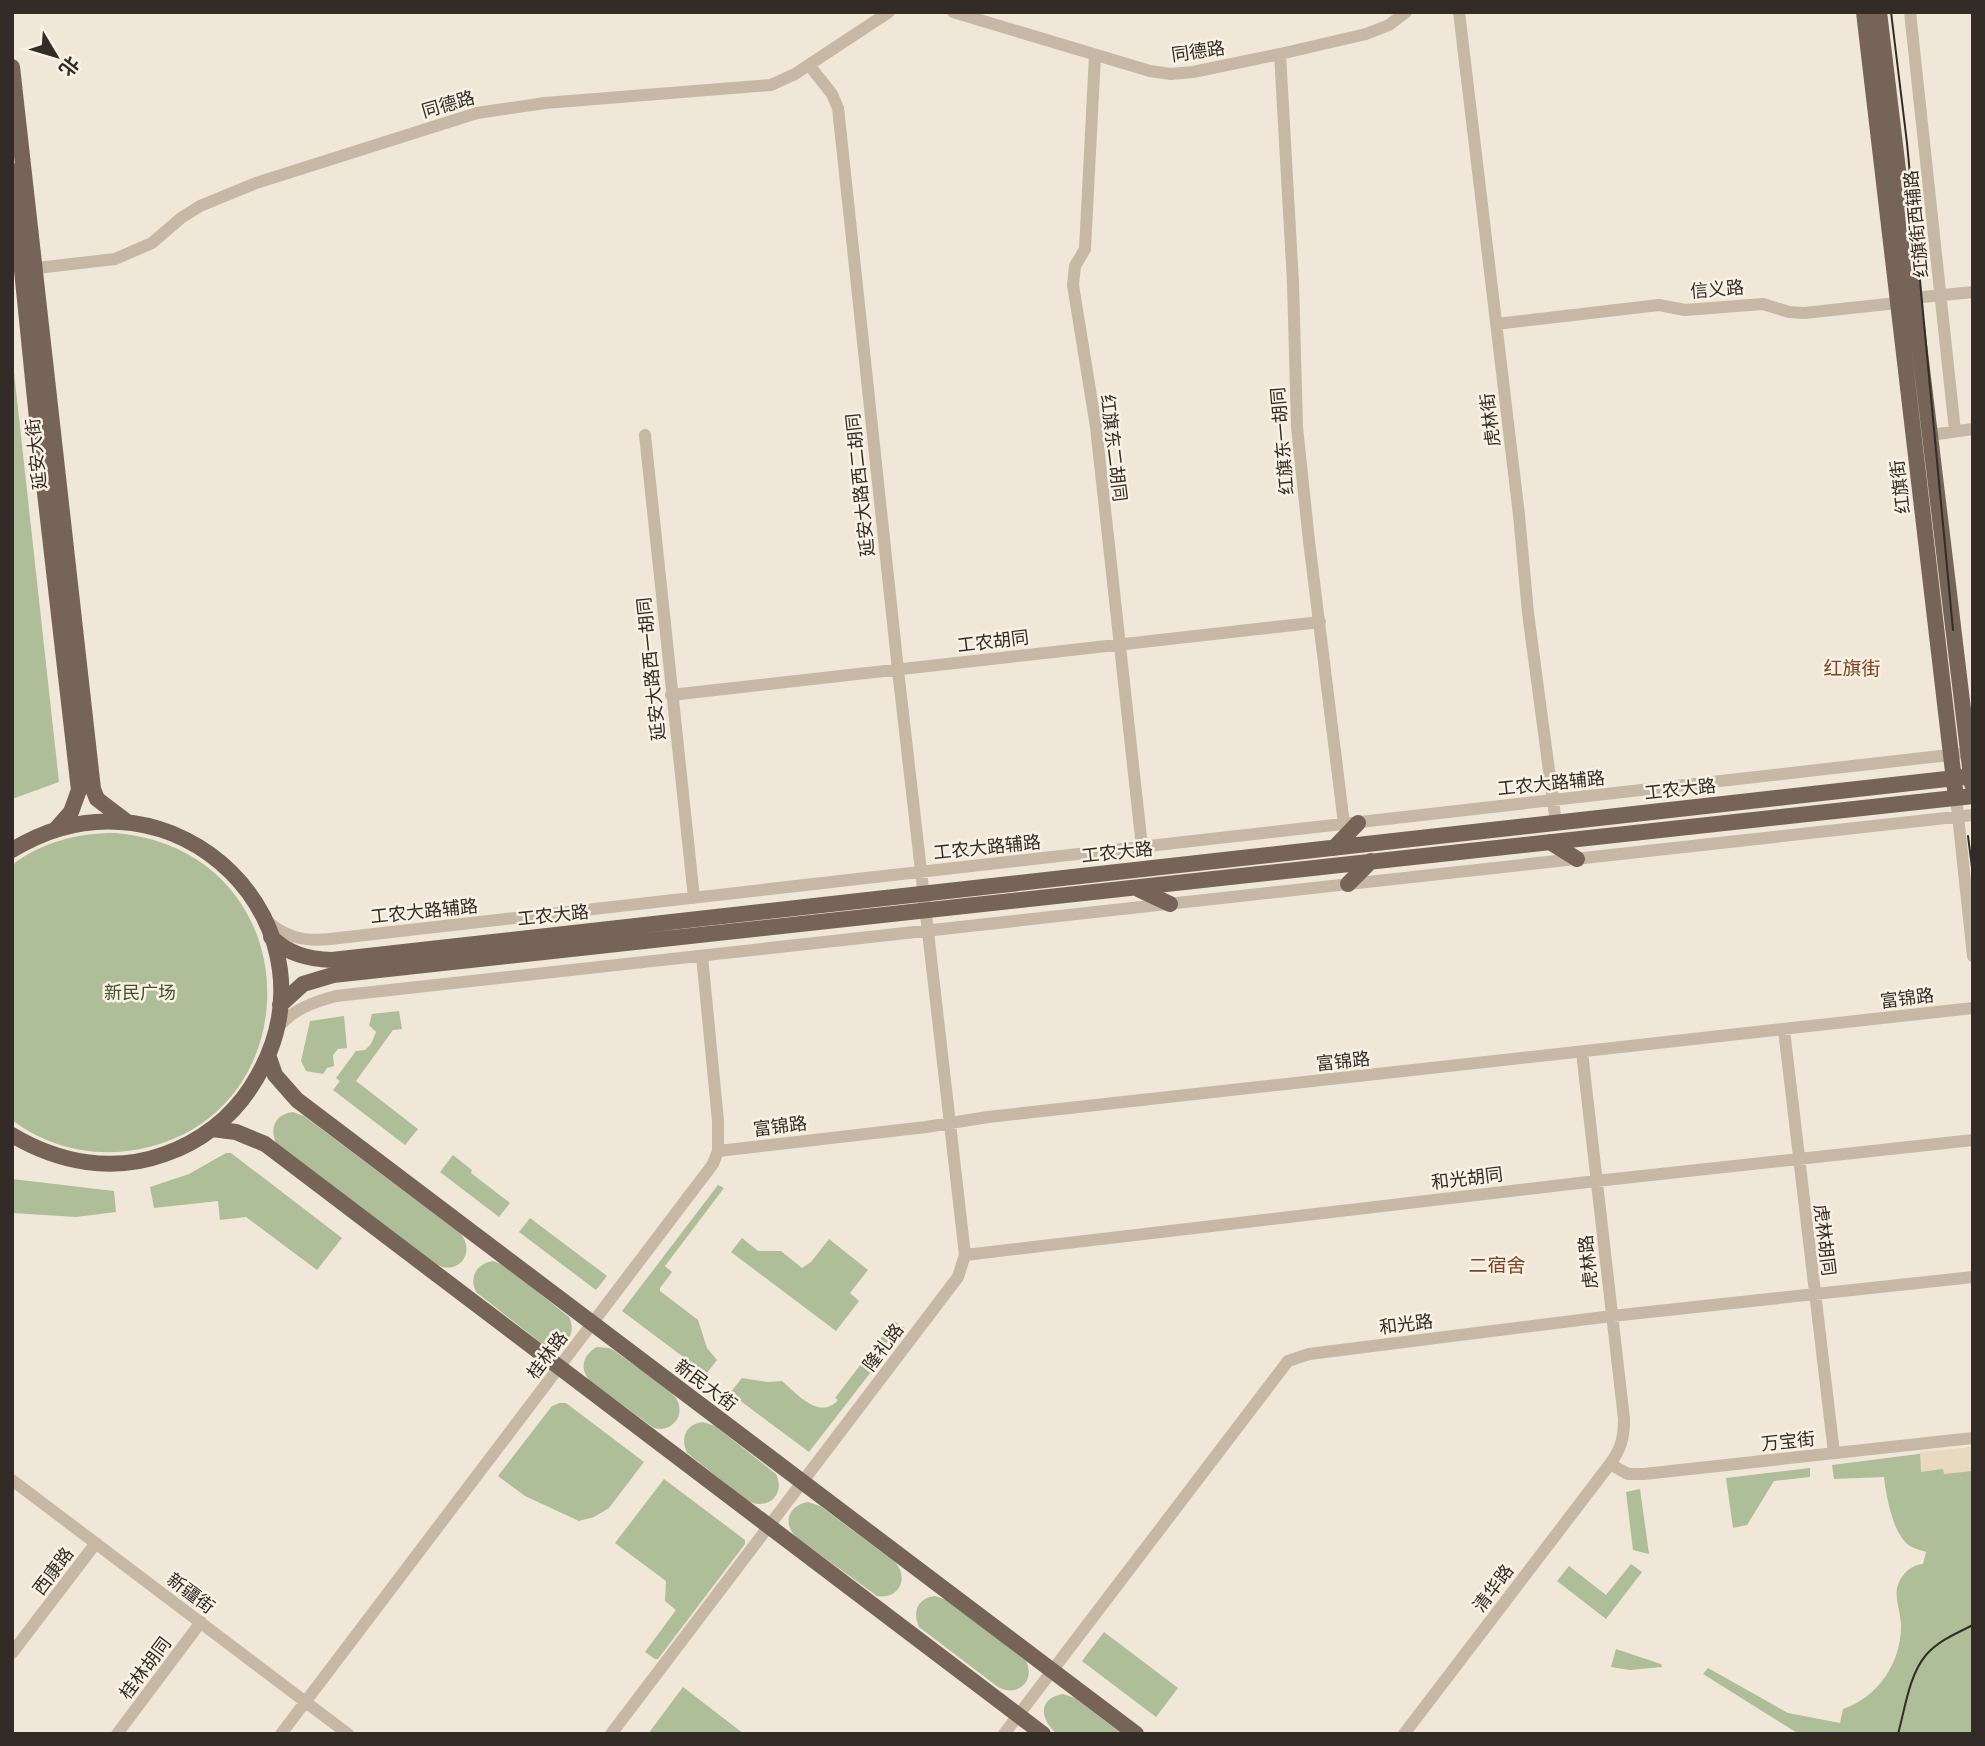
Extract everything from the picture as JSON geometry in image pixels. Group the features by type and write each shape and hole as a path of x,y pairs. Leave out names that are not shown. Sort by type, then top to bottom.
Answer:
{"main road":[{"name":"红旗街","path":"1864,12 1905,301 1930,435 1960,686 1971,753 1969,787"},
{"name":"红旗街","path":"1879,12 1905,301 1954,778"},
{"name":"延安大街","path":"12,67 29,269 40,449 79,790 71,812 56,829"},
{"name":"延安大街","path":"12,171 29,269 93,789 97,799 126,821"},
{"path":"1960,686 1973,704"},
{"name":"工农大路","path":"280,1005 303,984 333,975 1334,848 1954,778 1969,787"},
{"name":"工农大路","path":"271,937 300,956 332,960 925,902 1133,887 1550,842 1969,787"},
{"path":"12,850 56,829 97,821 126,821 170,831 202,848 224,865 243,885 263,917 279,970 280,1005 268,1055 247,1093 212,1129 174,1151 119,1164 82,1162 31,1146 12,1135"},
{"path":"1334,848 1351,823"},
{"path":"1550,842 1577,859"},
{"path":"1348,884 1371,861"},
{"path":"1133,887 1170,904"},
{"name":"新民大街","path":"268,1055 275,1075 297,1100 1136,1734"},
{"path":"212,1129 236,1132 265,1144 1043,1734"},
{"path":"12,1151 31,1146"}],"street":[{"name":"同德路","path":"29,269 116,259 139,251 200,206 256,183 477,113 545,103 771,85 809,65 889,12"},
{"name":"同德路","path":"953,12 1150,71 1171,74 1193,72 1366,34 1389,24 1406,12"},
{"name":"虎林街","path":"1459,12 1519,514 1528,612 1556,823"},
{"name":"红旗街西辅路","path":"1910,12 1955,431"},
{"name":"红旗东一胡同","path":"1280,54 1293,283 1297,426 1320,622 1351,823"},
{"name":"红旗东二胡同","path":"1095,55 1085,249 1075,266 1073,285 1096,427 1142,847"},
{"name":"延安大路西二胡同","path":"809,65 832,94 838,108 925,902"},
{"name":"信义路","path":"1496,324 1659,305 1685,310 1763,303 1789,312 1804,313 1973,292"},
{"path":"1930,435 1973,429"},
{"name":"延安大路西一胡同","path":"645,435 694,898"},
{"name":"工农胡同","path":"671,695 1320,622"},
{"name":"工农大路辅路","path":"263,917 289,936 315,941 1971,753"},
{"name":"红旗街","path":"1969,787 1958,817 1973,956"},
{"path":"276,1030 300,1009 336,996 1973,815"},
{"path":"925,902 965,1255"},
{"path":"702,956 718,1121 718,1151"},
{"name":"富锦路","path":"718,1151 1973,1008"},
{"name":"虎林胡同","path":"1784,1030 1834,1453"},
{"name":"虎林路","path":"1582,1052 1623,1419 1623,1439 1619,1453 1611,1464"},
{"name":"和光胡同","path":"965,1255 1973,1140"},
{"name":"桂林路","path":"281,1734 701,1181 718,1151"},
{"name":"隆礼路","path":"611,1734 958,1277 965,1255"},
{"name":"和光路","path":"1004,1734 1288,1361 1309,1354 1612,1316 1973,1277"},
{"name":"万宝街","path":"1611,1464 1628,1474 1644,1474 1973,1438"},
{"name":"清华路","path":"1404,1734 1611,1464"},
{"name":"新疆街","path":"12,1479 348,1734"},
{"name":"西康路","path":"12,1653 96,1543"},
{"name":"桂林胡同","path":"117,1734 201,1622"}],"green space":[{"path":"12,354 59,782 12,799"},
{"name":"新民广场","path":"115,833 181,851 228,887 257,935 267,990 259,1045 233,1094 189,1131 127,1151 96,1152 52,1142 12,1120 12,865 35,850 60,840"},
{"path":"399,1011 402,1029 393,1030 356,1081 418,1129 405,1145 333,1090 340,1081 336,1078 356,1051 365,1050 371,1044 376,1032 369,1025 372,1014"},
{"path":"344,1016 347,1048 338,1049 333,1055 334,1066 327,1068 323,1074 306,1071 301,1061 310,1021"},
{"path":"293,1112 304,1116 460,1233 467,1248 463,1260 451,1267 436,1264 276,1143 273,1132 278,1118"},
{"path":"226,1153 231,1153 342,1238 317,1270 246,1217 220,1220 218,1201 154,1208 150,1187 189,1174"},
{"path":"453,1155 472,1170 471,1173 510,1203 499,1217 440,1172"},
{"path":"12,1179 114,1191 116,1212 76,1217 12,1213"},
{"path":"718,1185 724,1188 665,1266 672,1272 660,1288 660,1291 698,1320 707,1348 717,1360 706,1374 622,1311"},
{"path":"530,1218 607,1276 596,1290 519,1232"},
{"path":"742,1238 758,1251 781,1251 802,1268 811,1262 829,1239 868,1270 850,1293 859,1301 836,1331 731,1252"},
{"path":"493,1261 504,1265 569,1317 572,1331 566,1342 555,1346 541,1343 476,1292 473,1281 478,1268"},
{"path":"894,1321 905,1328 809,1452 730,1393 742,1378 782,1381 808,1403 824,1408 831,1406"},
{"path":"597,1347 615,1351 671,1393 679,1408 678,1418 674,1423 669,1427 654,1428 591,1382 585,1373 584,1363 588,1354"},
{"path":"566,1403 644,1462 609,1508 594,1517 579,1521 525,1496 498,1476 552,1406"},
{"path":"703,1422 715,1426 776,1474 779,1488 773,1499 762,1504 748,1501 687,1453 684,1442 686,1432 692,1425"},
{"path":"1973,1447 1973,1734 1799,1734 1703,1674 1708,1668 1788,1713 1840,1723 1843,1709 1867,1696 1877,1687 1892,1665 1900,1640 1901,1626 1897,1588 1906,1572 1923,1564 1926,1552 1910,1546 1899,1533 1889,1504 1884,1477 1834,1479 1832,1465"},
{"path":"1810,1468 1810,1477 1774,1481 1747,1525 1733,1528 1726,1478"},
{"path":"664,1479 745,1540 745,1544 658,1659 655,1659 645,1652 676,1610 665,1601 666,1581 615,1543"},
{"path":"1640,1489 1649,1554 1633,1550 1626,1492"},
{"path":"808,1502 820,1506 895,1562 901,1575 900,1587 891,1595 877,1596 796,1537 789,1526 790,1515 796,1507"},
{"path":"1631,1564 1642,1572 1606,1619 1557,1581 1569,1566 1606,1595"},
{"path":"935,1596 947,1600 1026,1661 1029,1675 1023,1686 1012,1690 998,1687 919,1627 916,1616 918,1606 924,1599"},
{"path":"1104,1632 1178,1688 1156,1717 1082,1661"},
{"path":"1616,1649 1661,1664 1662,1667 1630,1670 1611,1667"},
{"path":"683,1687 744,1734 648,1734"},
{"path":"1063,1694 1075,1698 1122,1734 1057,1734 1047,1722 1044,1710 1049,1700"}],"shaded area":[{"path":"1973,1447 1973,1471 1944,1474 1943,1469 1921,1472 1920,1452"}],"tram line":[{"path":"1891,12 1907,143 1953,630"},
{"path":"1968,836 1973,875"},
{"path":"1898,1734 1905,1703 1920,1663 1936,1646 1973,1625"}],"district":[{"name":"红旗街","path":"1852,667"},
{"name":"二宿舍","path":"1497,1264"}]}
